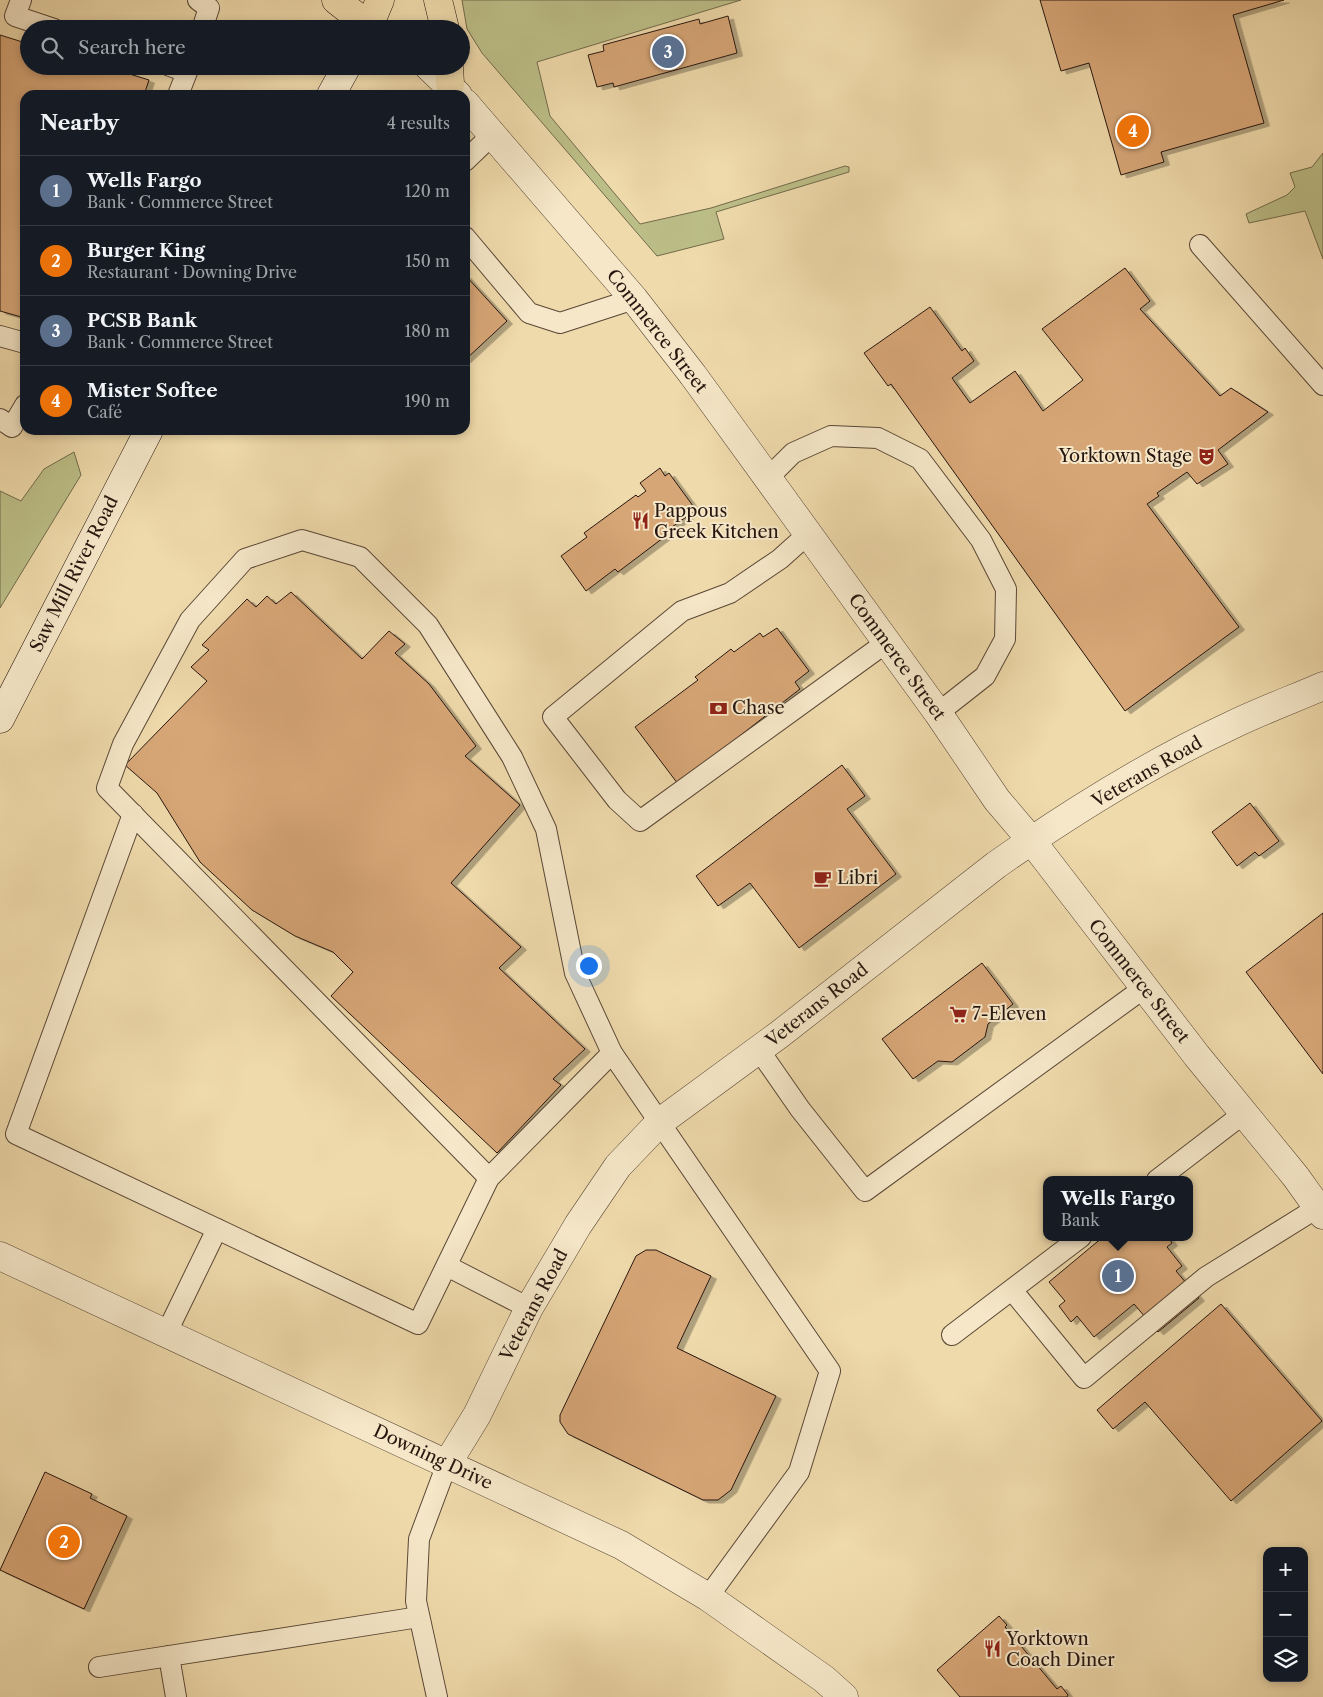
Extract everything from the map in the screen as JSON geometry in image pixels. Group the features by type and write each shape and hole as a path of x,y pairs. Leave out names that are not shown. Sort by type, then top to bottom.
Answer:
{"highway":[{"path":"336,0 360,20"},
{"path":"373,20 380,0"},
{"path":"438,0 443,20"}],"street":[{"path":"333,90 342,75"},
{"name":"Commerce Street","path":"440,75 455,87"},
{"name":"Commerce Street","path":"470,106 492,135 634,299 693,375 938,713 997,800 1031,840 1243,1114 1296,1177 1320,1212"},
{"name":"Saw Mill River Road","path":"0,718 146,435"},
{"name":"Veterans Road","path":"447,1464 477,1415 529,1308 578,1225 618,1166 660,1122 758,1050 996,865 1031,840 1136,776 1231,725 1323,686"},
{"name":"Downing Drive","path":"0,1256 622,1545 708,1597 824,1679 844,1697"}],"lane":[{"path":"21,0 16,16 28,20"},
{"path":"198,0 209,8 205,20"},
{"path":"179,90 181,75"},
{"path":"470,156 492,135"},
{"path":"470,243 529,313 560,323 634,299"},
{"path":"1200,246 1323,385"},
{"path":"0,336 20,342"},
{"path":"0,419 12,426 20,413"},
{"path":"767,479 793,453 831,436 878,438 920,458 980,540 1006,589 1005,638 985,676 938,713"},
{"path":"809,533 780,559 730,593 682,610 553,717 617,800 640,821 886,642"},
{"path":"489,1178 107,788 123,744 190,620 245,558 302,540 360,557 428,625 512,757 546,829 574,973 612,1053 830,1371 799,1472 708,1597"},
{"path":"133,814 16,1134 418,1324 489,1178 612,1053"},
{"path":"758,1050 800,1109 865,1191 1144,988"},
{"path":"1161,1176 1243,1114"},
{"path":"1012,1290 1084,1378 1206,1277 1320,1212"},
{"path":"166,1334 217,1229"},
{"path":"952,1335 1076,1241"},
{"path":"447,1266 529,1308"},
{"path":"436,1697 416,1601 419,1539 447,1464"},
{"path":"99,1667 419,1617"},
{"path":"169,1656 176,1697"}],"green space":[{"path":"462,0 741,0 537,62 550,116 640,224 711,208 845,166 849,167 849,172 716,212 724,239 657,256 482,53 470,34 470,20 465,20"},
{"path":"1323,153 1323,259 1305,211 1249,223 1246,214 1287,195 1295,187 1290,173 1312,167"},
{"path":"74,452 81,475 0,608 0,491 21,501 44,469"}],"building":[{"path":"1040,0 1284,0 1233,15 1264,123 1161,152 1164,162 1121,175 1089,63 1061,71"},
{"path":"728,16 737,53 614,87 613,83 597,87 588,55 604,51 603,45 699,19 700,24"},
{"path":"0,35 20,41 20,75 133,75 149,80 146,90 20,90 20,317 0,311"},
{"path":"1125,268 1150,301 1140,309 1220,396 1231,388 1268,412 1218,450 1228,464 1197,484 1187,472 1157,493 1159,496 1147,504 1239,627 1125,711 891,384 888,386 864,353 930,307 962,351 965,348 974,361 952,378 970,403 1015,371 1043,411 1083,380 1042,329"},
{"path":"470,280 507,321 470,355"},
{"name":"Pappous Greek Kitchen","path":"660,468 665,476 669,473 696,510 665,532 667,535 618,572 615,569 586,591 561,556 587,537 584,533 636,495 638,497 646,491 640,483"},
{"path":"291,592 362,659 389,631 405,644 395,653 429,684 476,746 465,756 520,805 451,883 521,947 499,968 585,1049 553,1079 561,1085 497,1153 331,996 353,972 333,952 295,936 252,910 200,862 157,793 125,765 207,681 191,667 209,650 202,645 247,599 256,607 267,596 276,604"},
{"name":"Chase","path":"777,628 809,671 795,682 800,689 678,784 635,727 698,680 695,677 731,649 734,652 760,633 763,637"},
{"path":"842,765 865,796 847,809 896,874 799,948 750,883 718,906 696,876"},
{"path":"1250,803 1279,841 1259,856 1255,852 1237,866 1212,832"},
{"path":"1323,913 1323,1074 1246,972"},
{"name":"7-Eleven","path":"982,963 1013,1004 988,1024 985,1037 952,1062 938,1061 913,1079 882,1039"},
{"path":"1098,1241 1171,1241 1172,1243 1167,1247 1182,1266 1176,1271 1199,1298 1158,1332 1134,1304 1094,1337 1077,1316 1071,1322 1059,1306 1065,1301 1049,1282"},
{"path":"646,1250 656,1250 711,1276 677,1348 776,1396 731,1490 718,1500 703,1500 568,1434 560,1422 560,1415 636,1256"},
{"path":"1221,1304 1322,1421 1231,1501 1145,1402 1113,1429 1097,1410"},
{"path":"45,1472 92,1494 90,1498 127,1516 84,1609 0,1570"},
{"name":"Yorktown Coach Diner","path":"999,1616 1007,1625 1005,1627 1057,1689 1061,1686 1068,1695 1067,1697 960,1697 937,1670"}],"place":[{"name":"PCSB Bank","path":"668,52"},
{"name":"Mister Softee","path":"1133,131"},
{"name":"Yorktown Stage","path":"1206,456"},
{"name":"Pappous Greek Kitchen","path":"640,521"},
{"name":"Chase","path":"718,708"},
{"name":"Libri","path":"823,878"},
{"name":"7-Eleven","path":"958,1014"},
{"name":"Wells Fargo","path":"1118,1276"},
{"name":"Burger King","path":"64,1542"},
{"name":"Yorktown Coach Diner","path":"992,1649"}]}
